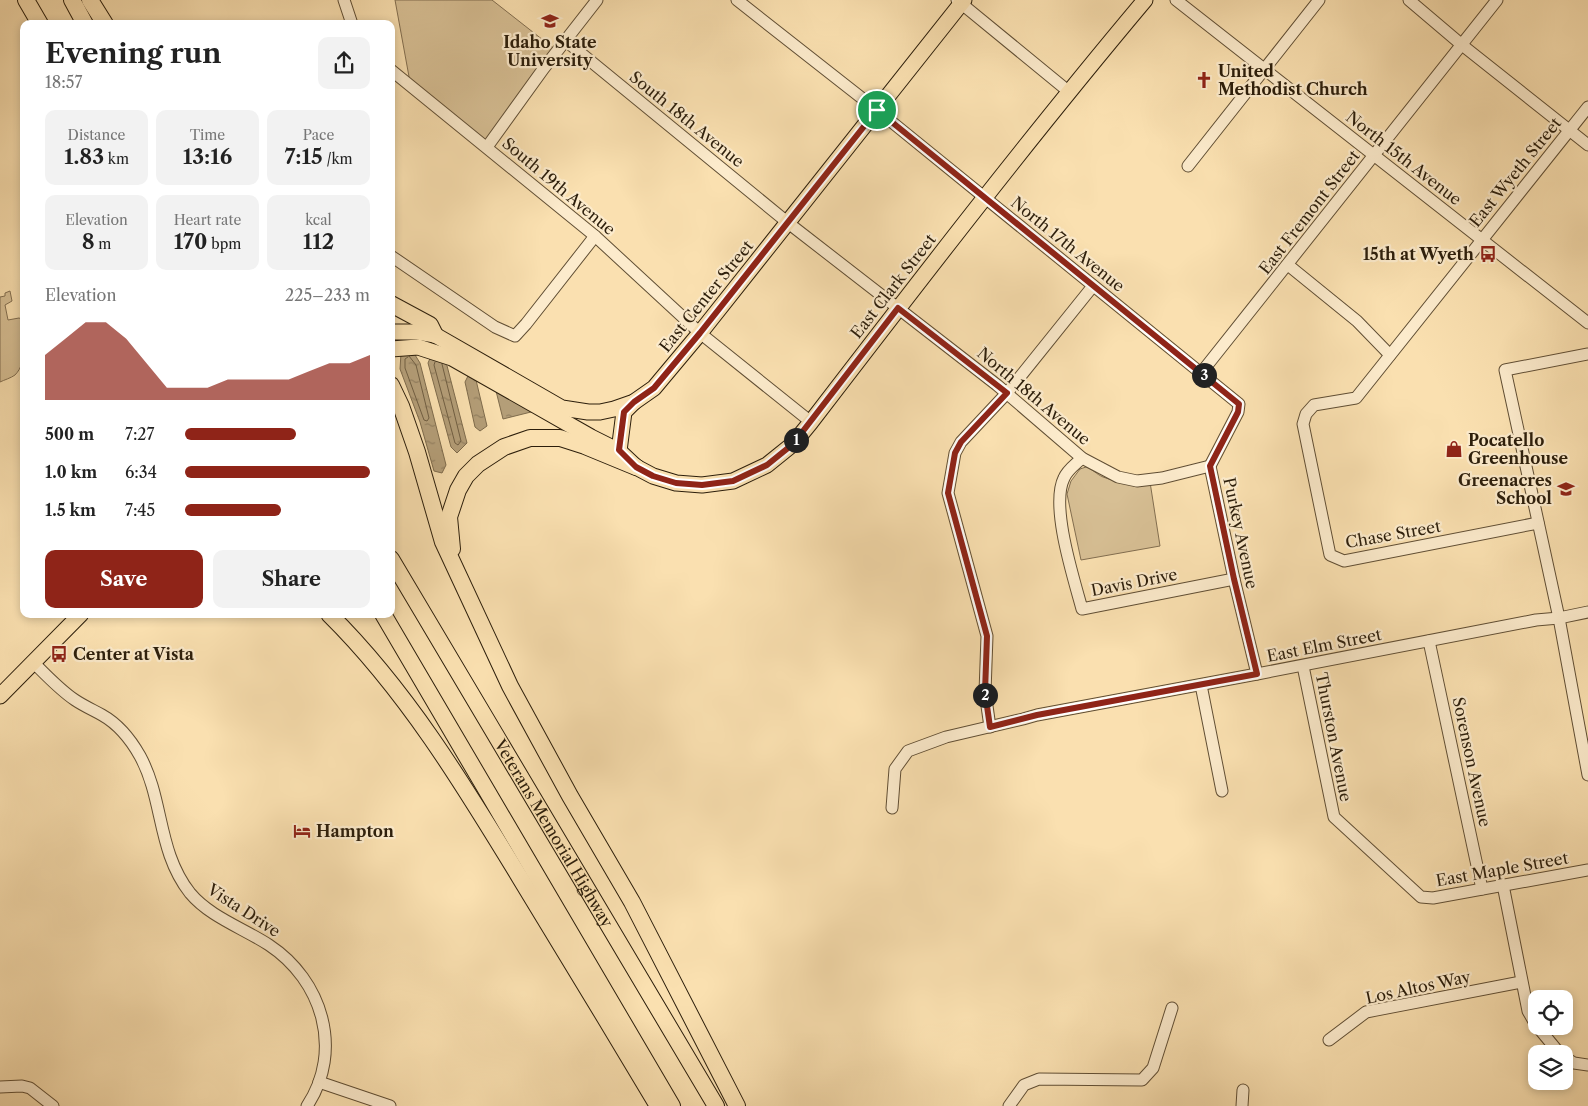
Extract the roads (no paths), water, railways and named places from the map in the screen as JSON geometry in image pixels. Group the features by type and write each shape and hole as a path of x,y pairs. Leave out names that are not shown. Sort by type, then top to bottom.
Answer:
{"highway":[{"path":"26,0 38,20"},
{"path":"72,0 83,20"},
{"path":"90,0 102,20"},
{"path":"395,306 430,325 435,335"},
{"path":"395,393 417,452 443,542 510,686 570,796 632,902 737,1106"},
{"path":"457,571 451,542 449,517 458,490 466,476 490,455 504,447 530,438 560,438 636,467"},
{"name":"Veterans Memorial Highway","path":"395,567 716,1106"},
{"path":"333,618 378,668 418,717 486,821 658,1106"},
{"path":"385,618 672,1106"}],"main road":[{"name":"East Clark Street","path":"619,450 636,467 653,476 676,483 702,485 733,481 767,465 793,444 1068,91 1145,0"},
{"name":"East Center Street","path":"395,332 418,332 435,335 562,408 600,412 634,402 654,388 700,333 961,1"},
{"path":"395,349 418,347 452,358 591,437 619,450 624,412 634,402"},
{"path":"0,696 77,618"}],"street":[{"path":"344,0 351,20"},
{"path":"487,147 544,68 597,0"},
{"name":"North 17th Avenue","path":"737,0 877,110 1239,404"},
{"name":"North 15th Avenue","path":"1176,0 1588,324"},
{"path":"1188,166 1319,0"},
{"path":"1409,0 1462,45 1588,145"},
{"name":"East Fremont Street","path":"1201,373 1497,0"},
{"path":"961,1 1068,91"},
{"name":"South 18th Avenue","path":"566,41 787,222"},
{"name":"South 19th Avenue","path":"395,73 595,236 700,333 811,422"},
{"name":"East Wyeth Street","path":"1308,449 1303,424 1306,414 1314,405 1356,398 1588,107"},
{"name":"North 18th Avenue","path":"787,222 1007,393 1082,458 1118,477 1137,481 1162,478 1210,466"},
{"path":"395,259 495,327 514,336 526,324 595,236"},
{"path":"1288,265 1357,320 1390,355"},
{"path":"990,727 985,692 987,636 948,493 955,453 961,442 1007,393 1093,286"},
{"path":"1588,354 1505,370 1559,618 1588,775"},
{"name":"Purkey Avenue","path":"1239,404 1238,412 1210,466 1257,674"},
{"name":"Chase Street","path":"1308,449 1330,555 1344,561 1538,523"},
{"name":"Davis Drive","path":"1082,458 1064,476 1059,495 1061,524 1082,609 1234,579"},
{"name":"East Elm Street","path":"892,808 895,769 908,751 931,741 1037,715 1303,666 1536,620 1559,618 1588,612"},
{"name":"Sorenson Avenue","path":"1429,641 1482,889"},
{"name":"Vista Drive","path":"33,662 58,687 75,700 115,724 130,741 146,769 168,853 178,875 190,893 213,913 268,945 297,970 312,992 324,1023 326,1053 319,1082 307,1106"},
{"name":"Thurston Avenue","path":"1303,666 1334,817 1421,897"},
{"path":"1201,685 1222,791"},
{"name":"East Maple Street","path":"1421,897 1432,898 1588,870"},
{"path":"1504,885 1521,982 1528,1010"},
{"name":"Los Altos Way","path":"1329,1040 1366,1012 1521,982"},
{"path":"1009,1106 1024,1085 1039,1079 1142,1080 1153,1068 1172,1008"},
{"path":"1544,1035 1553,1045"},
{"path":"1573,1062 1588,1065"},
{"path":"319,1082 390,1106"},
{"path":"0,1088 22,1086 30,1088 53,1106"},
{"path":"1242,1106 1243,1090"}],"water":[{"path":"412,350 420,363 446,465 442,473 434,471 420,422 400,369 401,353"},
{"path":"431,356 445,358 467,443 457,453 451,447 428,363"},
{"path":"468,376 476,380 487,426 480,431 475,427 465,382"},
{"path":"496,391 535,411 503,419"}],"place":[{"name":"Idaho State University","path":"550,21"},
{"name":"United Methodist Church","path":"1204,80"},
{"name":"15th at Wyeth","path":"1488,254"},
{"name":"Pocatello Greenhouse","path":"1454,449"},
{"name":"Greenacres School","path":"1566,489"},
{"name":"Center at Vista","path":"59,654"},
{"name":"Hampton","path":"302,831"}]}
